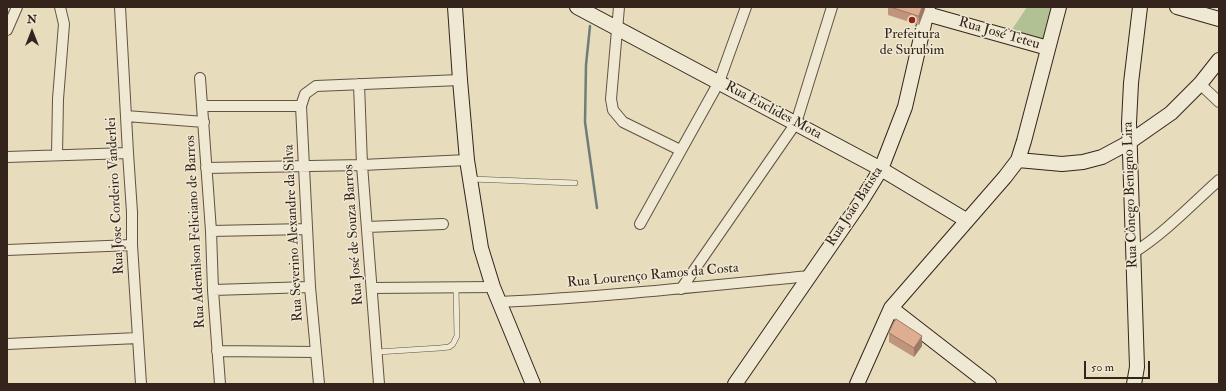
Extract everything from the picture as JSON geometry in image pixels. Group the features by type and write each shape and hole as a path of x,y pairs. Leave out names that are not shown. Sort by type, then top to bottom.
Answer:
{"main road":[{"path":"455,7 467,160 481,248 493,287 533,384"},
{"name":"Rua Euclides Mota","path":"577,7 881,169 966,220"},
{"path":"857,384 891,308 1005,177 1018,160 1059,7"},
{"name":"Rua Cônego Benigno Lira","path":"1134,384 1137,367 1128,143 1131,83 1140,7"},
{"path":"1177,7 1219,19"},
{"name":"Rua José Teteu","path":"927,9 1048,48"},
{"name":"Rua João Batista","path":"735,384 860,203 881,169 904,107 927,9"},
{"path":"1018,160 1062,164 1083,162 1102,157 1128,143 1171,113 1200,84 1219,60"},
{"path":"891,308 989,384"}],"street":[{"path":"7,30 17,7"},
{"path":"57,155 58,99 64,24 60,7"},
{"name":"Rua Jose Cordeiro Vanderlei","path":"120,7 132,212 132,245 141,384"},
{"path":"619,7 611,99 613,110 623,122 680,150"},
{"path":"681,289 796,123 832,7"},
{"path":"640,224 719,82 744,8"},
{"name":"Rua Ademilson Feliciano de Barros","path":"200,78 220,384"},
{"path":"203,106 302,106 305,94 316,86 460,80"},
{"name":"Rua José de Souza Barros","path":"358,84 362,165 379,384"},
{"path":"1200,84 1219,102"},
{"name":"Rua Severino Alexandre da Silva","path":"302,106 310,287 319,384"},
{"path":"126,116 204,122"},
{"path":"7,157 128,153"},
{"path":"206,168 304,167 467,160"},
{"path":"1133,253 1149,244 1219,180"},
{"path":"367,227 443,224"},
{"path":"211,231 307,229"},
{"path":"7,250 132,245"},
{"name":"Rua Lourenço Ramos da Costa","path":"499,302 549,300 681,289 810,276"},
{"path":"213,290 310,287"},
{"path":"372,288 493,287"},
{"path":"7,344 138,338"},
{"path":"217,351 316,352"}],"lane":[{"path":"470,179 575,183"},
{"path":"377,352 440,348 449,347 453,344 457,336 456,287"}],"green space":[{"path":"1027,7 1056,7 1045,45 1009,34"}],"building":[{"path":"891,7 922,7 919,16"},
{"path":"896,319 922,336 914,348 889,333"}],"waterway":[{"path":"590,26 586,65 585,122 597,208"}],"place":[{"name":"Prefeitura de Surubim","path":"912,20"}]}
